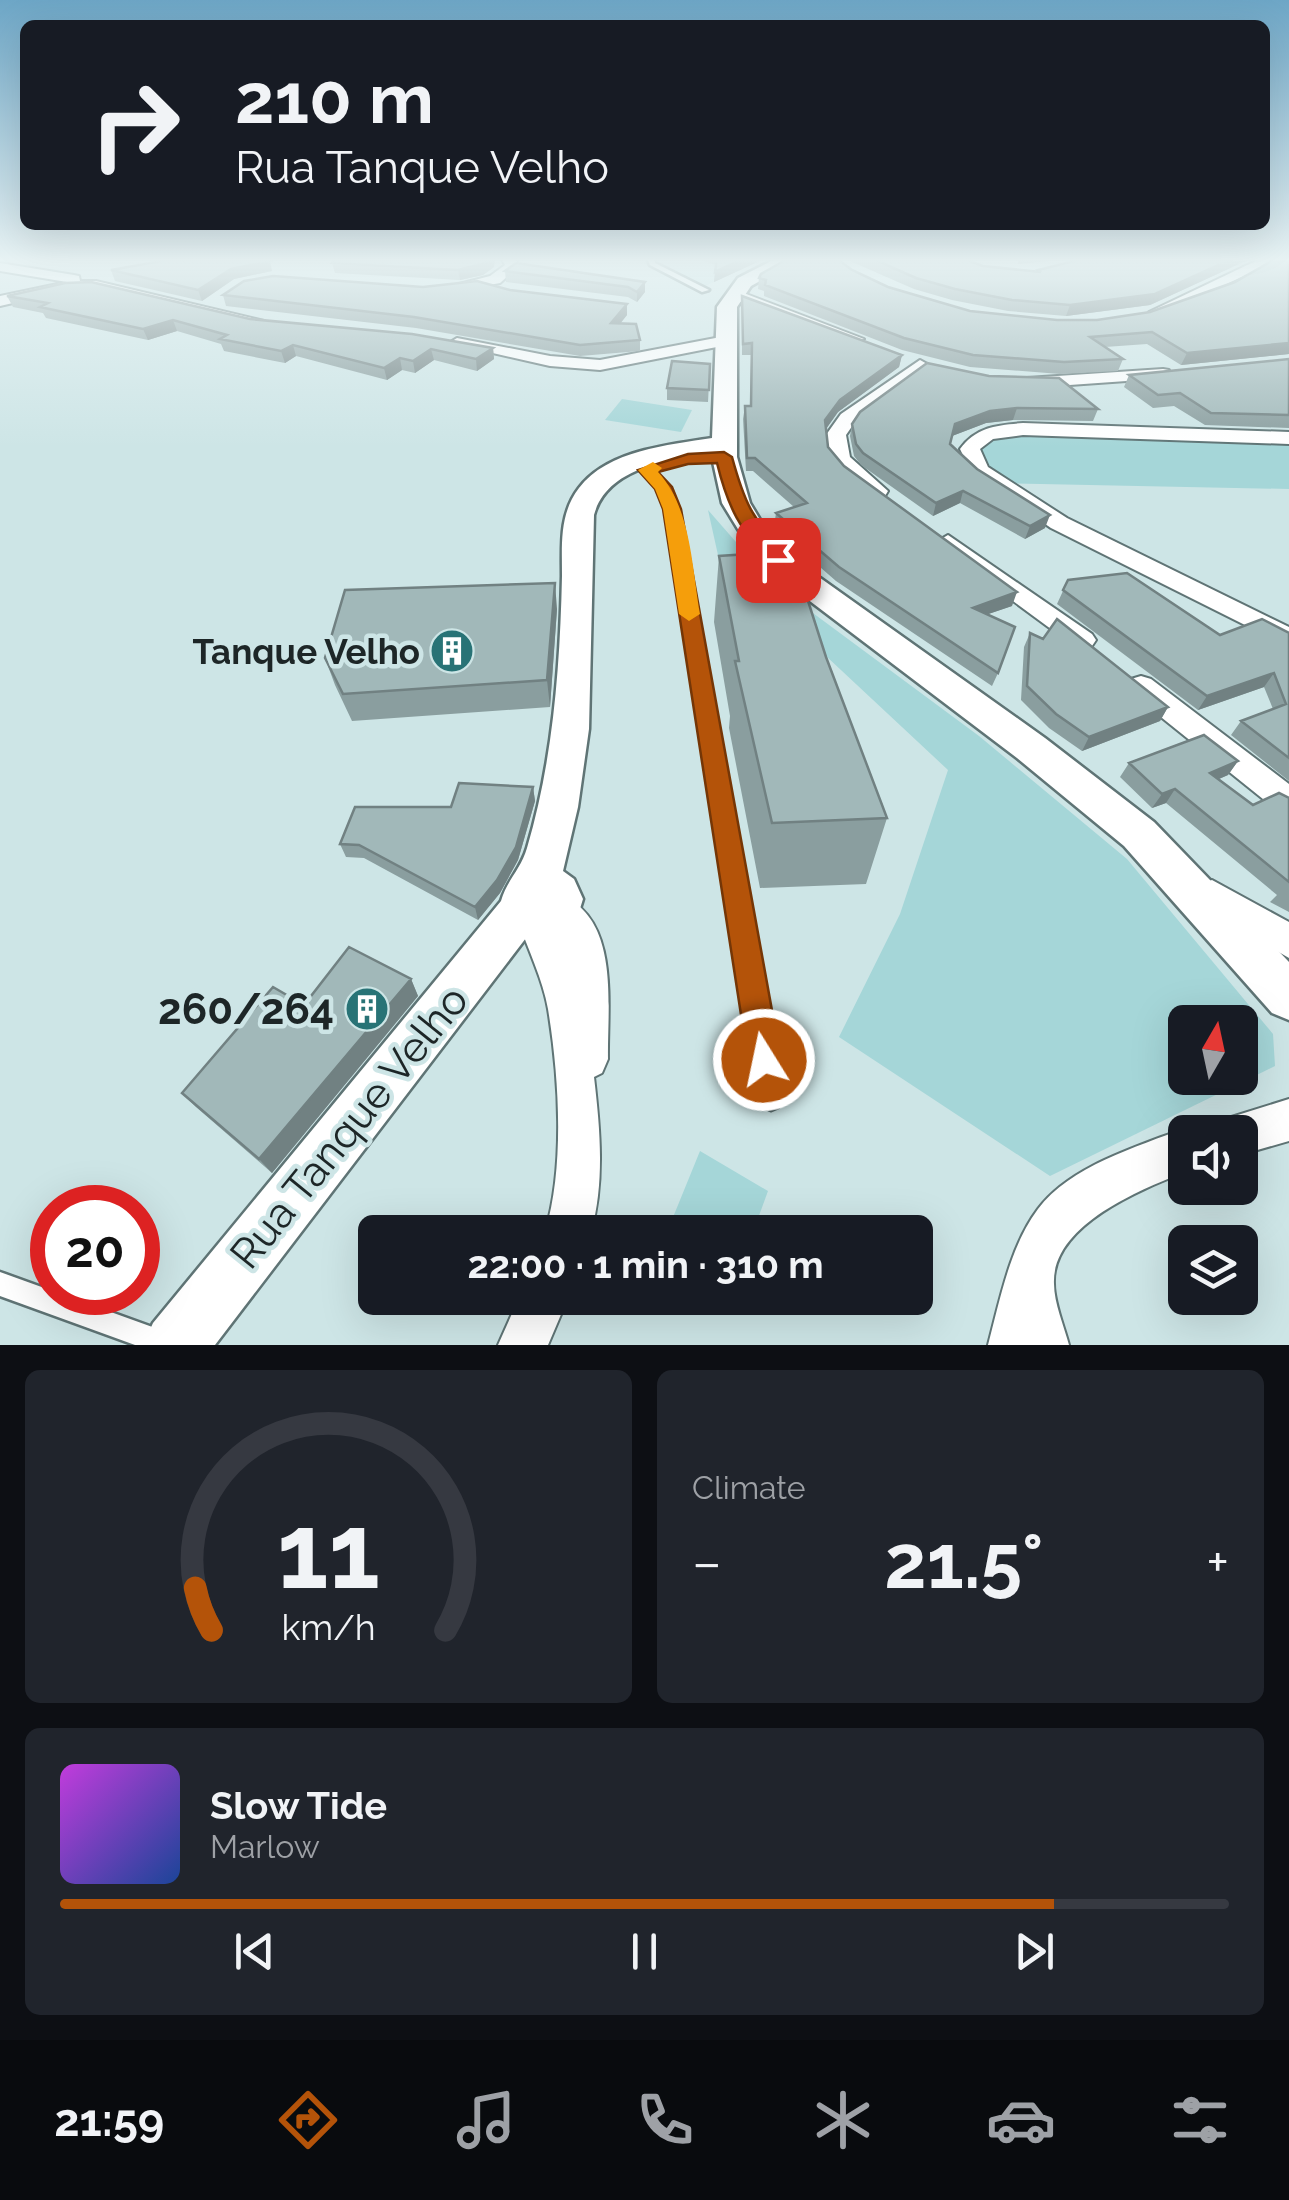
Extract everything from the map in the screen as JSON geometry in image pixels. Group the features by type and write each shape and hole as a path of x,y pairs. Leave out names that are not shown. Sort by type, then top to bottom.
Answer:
{"street":[{"path":"263,321 281,325"},
{"path":"726,321 723,450 736,503 754,533 778,560 1089,792 1181,876 1289,996"},
{"path":"805,321 868,344"},
{"path":"434,340 550,362 600,365 636,361 726,340"},
{"path":"894,354 930,368 848,418 836,435 840,459 851,472 898,506"},
{"path":"1001,381 1051,384 1174,373"},
{"path":"1289,438 1023,429 986,434 975,440 970,449 979,470 1060,522 1289,638"},
{"name":"Rua Tanque Velho","path":"172,1345 543,904 575,836 595,715 598,638 592,575 593,512 609,488 643,466 723,450"},
{"path":"929,528 1109,661 1289,802"},
{"path":"1181,876 1289,942"},
{"path":"543,904 564,991 578,1130 573,1215"},
{"path":"1258,1129 1289,1120"},
{"path":"1013,1345 1030,1280 1057,1222 1126,1176 1168,1157"},
{"path":"1030,1280 1044,1345"},
{"path":"524,1345 537,1315"}],"lane":[{"path":"643,466 663,487 672,509 771,1100"},
{"path":"0,1284 172,1345"}],"shaded area":[{"path":"622,399 692,410 681,432 605,420"},
{"path":"986,434 1289,435 1289,489 996,483 972,460"},
{"path":"708,510 771,582 979,736 1127,859 1249,1005 1168,1005 1168,1095 1216,1095 1050,1176 839,1037 900,914 948,770 718,555"},
{"path":"1258,1016 1273,1034 1275,1066 1258,1074"},
{"path":"700,1151 768,1191 759,1215 674,1215"}],"building":[{"path":"104,321 170,321 143,329"},
{"path":"176,321 269,321 412,334 493,348 476,359 431,349 413,361 400,358 384,368 293,345 281,351 220,339 227,335"},
{"path":"436,321 613,321 636,324 640,340 580,345"},
{"path":"743,321 809,321 902,355 840,400 825,420 828,447 844,466 1017,592 973,608 1015,627 998,673 839,567 776,513 807,503 755,458 747,458 745,406 751,406 752,343 743,344"},
{"path":"859,321 1289,321 1289,343 1187,353 1152,332 1090,337 1123,359 1064,362 973,355 904,338"},
{"path":"1289,359 1289,415 1211,413 1180,393 1158,395 1129,375"},
{"path":"672,361 710,364 709,390 667,388"},
{"path":"927,363 989,376 1059,378 1098,409 1017,408 990,411 955,424 950,444 977,469 1050,515 1030,526 963,491 936,503 863,453 856,444 852,424 860,412"},
{"path":"792,551 826,657 887,818 772,823 735,661 739,661 719,556"},
{"path":"1127,573 1220,635 1262,619 1289,633 1289,758 1241,721 1286,704 1274,673 1207,696 1063,590 1068,580"},
{"name":"Tanque Velho","path":"555,583 547,680 343,694 325,658 345,590"},
{"path":"1057,619 1168,707 1089,737 1056,714 1027,686 1030,633 1043,639"},
{"path":"1204,735 1238,761 1210,773 1253,805 1279,793 1289,798 1289,882 1175,789 1162,794 1129,763"},
{"path":"459,783 533,787 516,847 475,907 359,845 340,844 355,807 451,807"},
{"path":"349,947 411,979 259,1159 182,1093 273,987 304,1005"}],"slow traffic":[{"path":"653,468 647,470 663,487 672,509 689,614"}],"place":[{"name":"Tanque Velho","path":"452,651"},
{"name":"260/264","path":"367,1009"}],"route":[{"path":"764,1060 672,509 663,487 647,470 688,459 724,457 736,503 754,533 778,560"}]}
